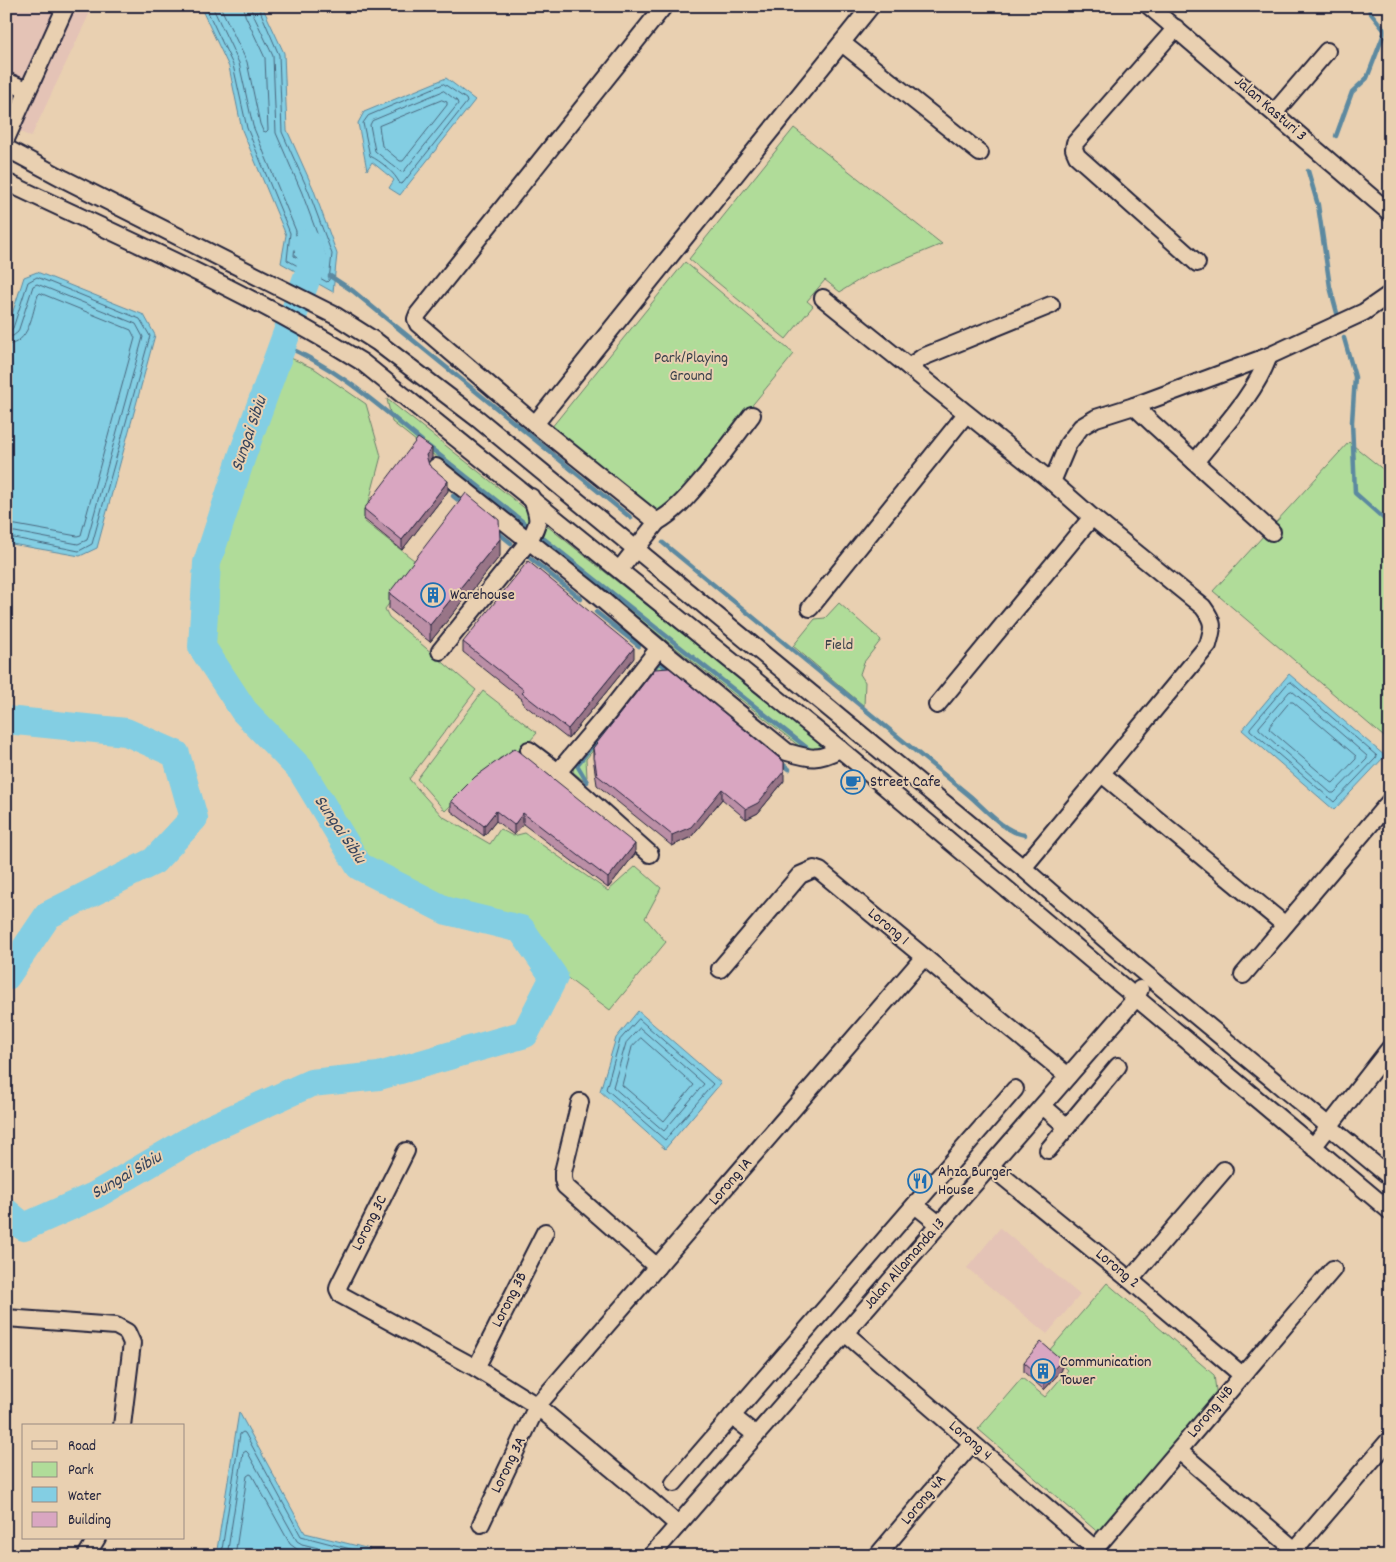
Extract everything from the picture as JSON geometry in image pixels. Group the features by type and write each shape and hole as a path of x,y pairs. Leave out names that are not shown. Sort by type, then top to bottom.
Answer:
{"street":[{"path":"6,139 66,6"},
{"path":"657,522 535,424 418,324 416,319 664,6"},
{"path":"535,424 871,6"},
{"name":"Jalan Kasturi 3","path":"1149,6 1390,213"},
{"path":"1176,28 1075,143 1074,149 1077,156 1198,263"},
{"path":"842,43 980,153"},
{"path":"1274,113 1327,51"},
{"path":"6,81 27,90"},
{"path":"6,148 64,180 206,249 336,316 377,342 478,419 1023,868 1136,966 1390,1177"},
{"path":"6,182 194,272 324,338 362,362 840,749 1390,1211"},
{"path":"1052,482 1068,444 1081,427 1096,418 1134,406 1269,356 1364,312 1390,294"},
{"path":"823,298 1052,482 1203,607 1212,618 1212,631 1208,645 1023,868"},
{"path":"909,367 923,357 1051,305"},
{"path":"1196,462 1251,392 1263,372 1269,356"},
{"path":"1134,406 1272,532"},
{"path":"810,608 966,414"},
{"path":"620,569 657,522 671,514 682,503 752,415"},
{"path":"436,467 593,592 787,752 811,759 828,755 840,749"},
{"path":"440,651 528,542 537,527 538,519 531,497"},
{"path":"936,705 1092,517"},
{"path":"558,772 608,713 659,648"},
{"path":"529,750 558,772 650,854"},
{"path":"1102,774 1285,925"},
{"path":"1243,976 1390,801"},
{"name":"Lorong 1","path":"720,969 800,874 814,869 820,871 1068,1076"},
{"name":"Lorong 1A","path":"537,1406 924,957"},
{"path":"1136,966 1142,980 1136,998"},
{"name":"Jalan Allamanda 13","path":"651,1556 1136,998"},
{"path":"1313,1147 1390,1048"},
{"path":"1048,1150 1118,1066"},
{"path":"674,1484 1015,1089"},
{"path":"580,1102 563,1172 565,1186 657,1267"},
{"path":"1043,1106 1067,1127"},
{"name":"Lorong 3C","path":"406,1151 338,1289 341,1295 476,1368"},
{"name":"Lorong 2","path":"990,1166 1130,1280 1242,1375"},
{"path":"1130,1280 1224,1170"},
{"path":"915,1205 939,1224"},
{"name":"Lorong 3B","path":"476,1368 545,1232"},
{"name":"Lorong 14B","path":"1092,1552 1333,1269"},
{"path":"6,1318 116,1326 127,1332 132,1343 122,1424"},
{"name":"Lorong 4","path":"845,1333 972,1443 1092,1552"},
{"path":"476,1368 537,1406 678,1525"},
{"name":"Lorong 3A","path":"481,1524 537,1406"},
{"path":"732,1416 756,1435"},
{"path":"1178,1451 1296,1553 1390,1439"},
{"name":"Lorong 4A","path":"877,1556 972,1443"},
{"path":"86,1556 96,1540"}],"shaded area":[{"path":"6,6 93,6 31,137 6,125"},
{"path":"1000,1228 1080,1295 1047,1334 967,1268"}],"green space":[{"path":"794,128 942,244 867,275 840,292 825,280 807,301 813,306 786,339 689,259"},
{"name":"Park/Playing Ground","path":"685,262 794,354 660,518 551,428"},
{"path":"284,355 315,369 366,404 381,456 364,521 419,564 385,609 389,617 476,690 409,779 442,816 490,844 500,829 513,836 525,833 608,891 636,866 661,888 645,918 666,942 610,1010 562,974 522,924 453,906 364,863 310,770 252,710 212,645 216,568"},
{"path":"387,399 827,748 814,758 392,422"},
{"path":"1349,442 1390,475 1390,742 1213,591"},
{"name":"Field","path":"839,603 881,640 864,662 860,674 865,682 864,706 793,646 815,619 825,618"},
{"path":"663,665 673,672 621,716 586,759 587,777 584,781 573,772 574,765 654,668"},
{"path":"483,691 537,733 521,751 500,758 445,811 417,779"},
{"path":"1107,1283 1214,1375 1217,1398 1101,1535 978,1429 1022,1378 1045,1397 1068,1370 1048,1352"}],"water":[{"path":"200,6 262,6 284,53 287,130 313,188 337,254 333,292 281,263 286,235 242,130 229,67"},
{"path":"446,78 475,100 400,195 389,188 394,180 372,162 367,170 358,123 364,112"},
{"path":"37,272 144,315 155,335 97,548 80,556 6,543 6,333 24,277"},
{"path":"1289,674 1385,756 1334,810 1242,730"},
{"path":"638,1011 721,1083 665,1149 600,1091 616,1038"},
{"path":"239,1412 305,1533 370,1549 363,1556 216,1556"}],"building":[{"path":"418,438 432,448 426,455 429,465 448,481 402,540 364,509"},
{"path":"466,493 499,520 500,539 430,625 389,593"},
{"path":"528,561 634,648 568,729 522,693 524,690 463,642"},
{"path":"669,668 784,762 784,771 758,803 746,809 722,789 691,827 672,835 597,775 593,748 655,669"},
{"path":"515,748 635,844 608,878 523,813 514,825 496,811 484,826 451,801 475,777"},
{"path":"1041,1342 1062,1360 1044,1380 1024,1362"}],"waterway":[{"path":"1336,136 1352,92 1367,78 1385,31 1370,12 1369,6"},
{"path":"1308,171 1318,205 1330,287 1337,313"},
{"name":"Sungai Sibiu","path":"6,1212 24,1227 94,1196 207,1130 311,1083 379,1076 525,1034 554,977 521,929 447,911 359,866 301,770 244,711 202,647 207,563 242,456 313,261 307,243"},
{"path":"330,276 353,291 631,518"},
{"path":"1344,338 1355,377 1352,422 1355,493 1390,524"},
{"path":"282,345 338,375 422,441"},
{"path":"428,446 527,525"},
{"path":"453,496 463,504"},
{"path":"496,531 511,543"},
{"path":"543,538 811,751"},
{"path":"663,543 970,796 996,820 1010,830 1025,835"},
{"path":"530,558 581,599"},
{"path":"596,612 639,646"},
{"path":"617,715 659,662 670,671"},
{"name":"Sungai Sibiu","path":"6,720 126,732 176,754 194,818 154,861 48,915 6,977"},
{"path":"587,782 577,765 612,721"},
{"path":"780,762 789,769"}],"place":[{"name":"Warehouse","path":"433,595"},
{"name":"Street Cafe","path":"853,782"},
{"name":"Ahza Burger House","path":"920,1181"},
{"name":"Communication Tower","path":"1043,1371"}]}
